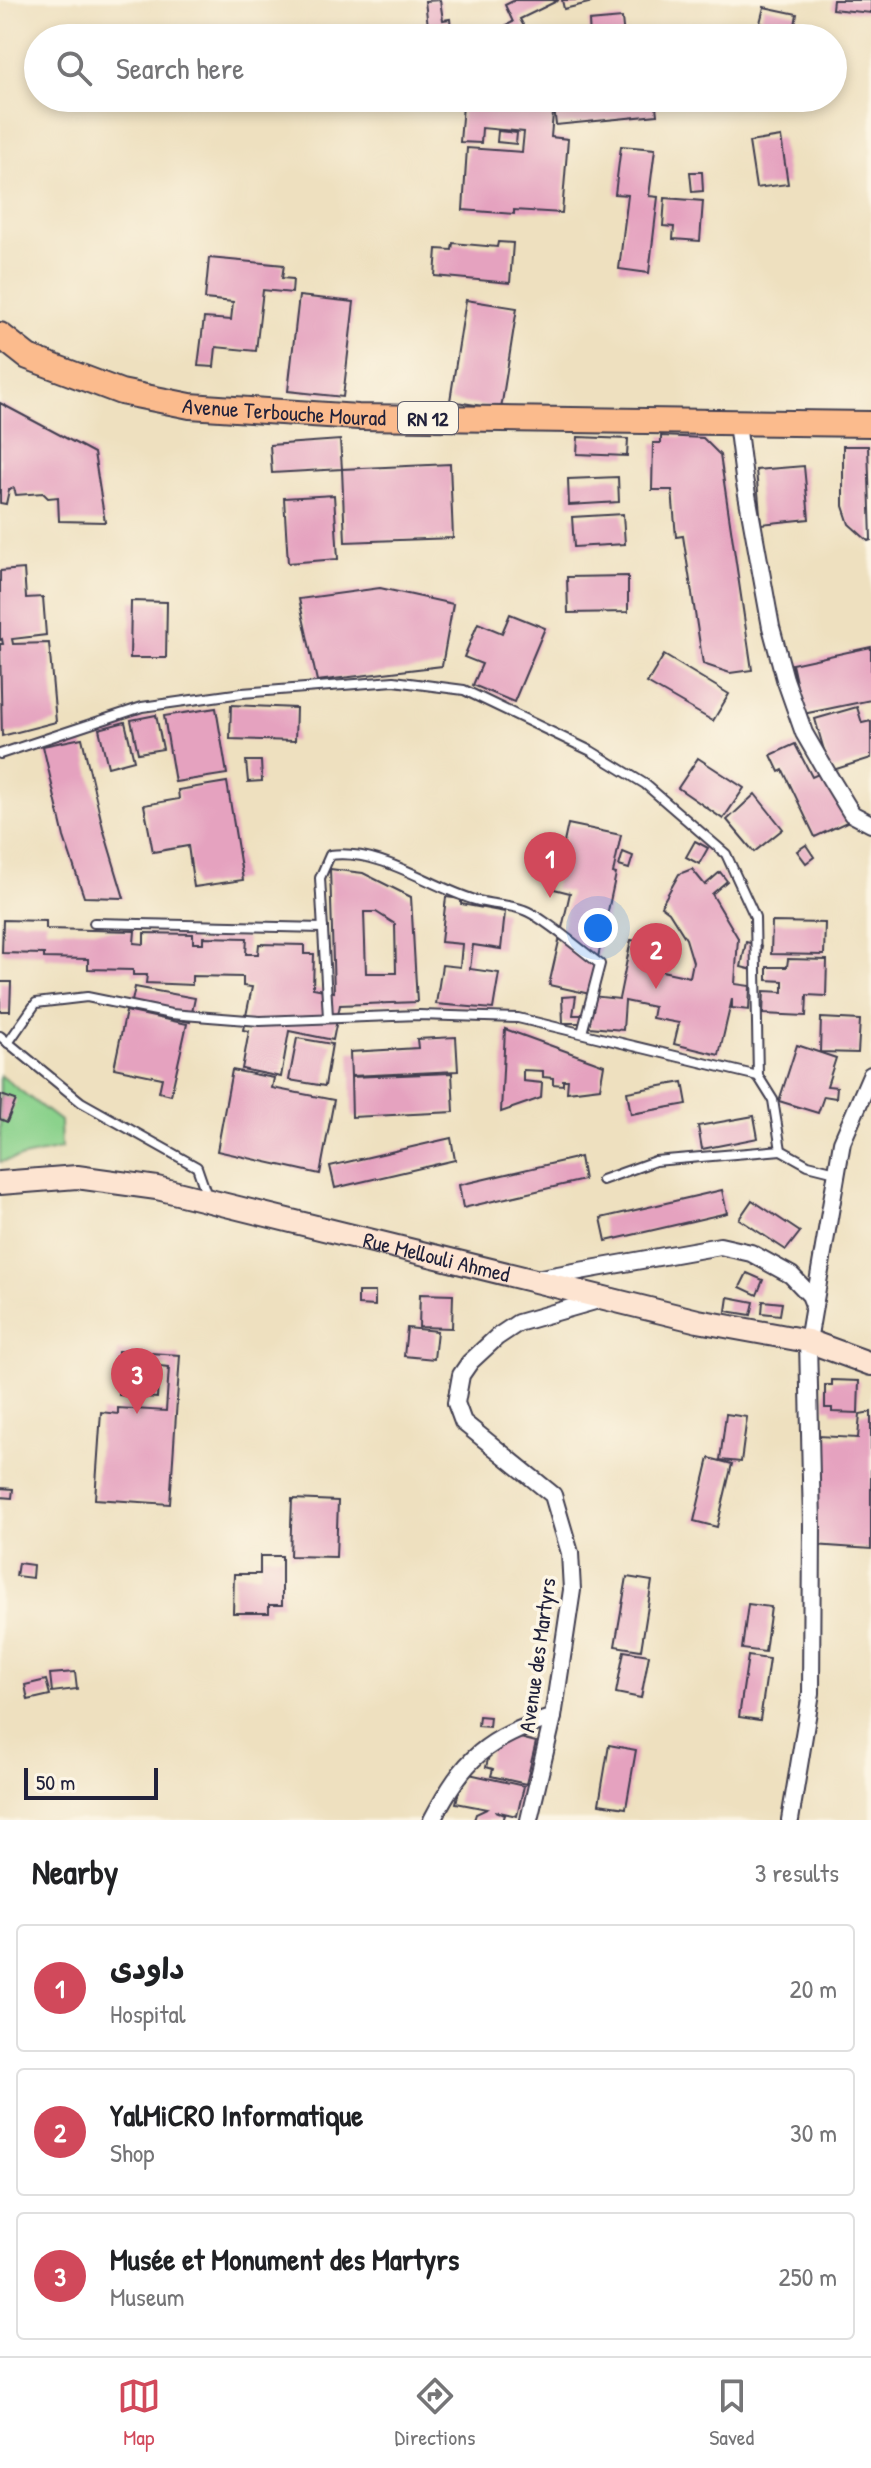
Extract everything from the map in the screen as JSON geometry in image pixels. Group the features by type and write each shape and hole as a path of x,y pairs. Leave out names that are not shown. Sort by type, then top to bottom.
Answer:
{"main road":[{"name":"Avenue Terbouche Mourad","path":"0,335 28,357 121,392 190,406 358,417 871,424"}],"street":[{"path":"737,423 771,627 785,679 804,733 817,756 852,814 871,824"},
{"path":"790,1820 811,1693 812,1525 808,1341 842,1142 871,1075"},
{"name":"Rue Mellouli Ahmed","path":"0,1183 77,1177 157,1188 698,1321 808,1341 871,1364"},
{"path":"531,1280 720,1246 751,1253 791,1275 810,1295 814,1307"},
{"name":"Avenue des Martyrs","path":"529,1820 553,1717 572,1590 570,1553 553,1495 463,1422 456,1403 461,1375 470,1362 497,1337 518,1323 606,1298"},
{"path":"432,1820 475,1755 495,1739 553,1717"}],"lane":[{"path":"0,754 142,707 242,693 394,681 464,690 591,751 645,784 726,854 755,917 758,1076 773,1100 781,1150"},
{"path":"328,1017 320,878 330,855 350,853 385,860 417,877 476,900 526,910 600,964 582,1033"},
{"path":"94,923 323,928"},
{"path":"8,1043 36,1003 87,997 171,1014 260,1021 419,1015 518,1018 758,1076"},
{"path":"0,1036 81,1102 197,1167 208,1200"},
{"path":"602,1180 655,1161 781,1150 808,1165 836,1172"}],"green space":[{"path":"0,1075 60,1121 61,1149 0,1162"}],"building":[{"path":"440,0 443,20 450,19 451,24 428,24 425,1"},
{"path":"515,0 559,0 520,19 523,24 509,24 513,22 505,5"},
{"path":"562,0 597,0 597,1 564,9"},
{"path":"833,0 871,0 871,13 832,9"},
{"path":"764,7 797,14 795,24 760,23"},
{"path":"622,18 623,24 589,24 589,21"},
{"path":"462,112 553,113 551,137 568,139 562,213 514,210 514,214 463,210 467,148 522,152 524,132 482,128 481,143 460,142"},
{"path":"555,112 657,112 657,115 556,125"},
{"path":"498,131 517,133 516,144 497,142"},
{"path":"781,137 788,184 756,188 749,142"},
{"path":"621,146 655,149 649,196 658,197 649,273 619,269 628,195 615,194"},
{"path":"690,172 702,172 703,191 692,192"},
{"path":"665,198 703,201 700,241 673,239 674,227 663,226"},
{"path":"498,242 513,243 510,283 435,276 437,249 452,250 453,243 497,247"},
{"path":"209,258 284,265 282,278 293,279 292,293 263,290 256,351 216,347 214,367 198,366 204,318 231,320 233,302 205,299"},
{"path":"299,296 354,302 343,397 288,391"},
{"path":"466,300 517,308 501,409 450,401"},
{"path":"0,403 94,453 105,522 59,521 58,497 48,498 43,493 16,495 14,488 9,490 6,504 0,503"},
{"path":"661,436 703,438 720,455 752,670 730,673 703,664 683,536 676,537 672,490 652,490 653,443 661,443"},
{"path":"578,437 628,439 627,456 577,454"},
{"path":"340,440 342,469 272,473 270,445"},
{"path":"843,446 868,446 871,540 868,541 849,524 843,506"},
{"path":"450,464 453,538 345,542 342,469"},
{"path":"804,466 809,519 761,524 756,470"},
{"path":"618,477 619,502 569,505 568,479"},
{"path":"334,495 338,559 288,563 284,498"},
{"path":"623,514 625,544 574,547 572,517"},
{"path":"24,569 26,598 43,597 46,635 12,639 13,644 49,643 56,722 2,736 0,571"},
{"path":"628,576 628,612 568,613 567,577"},
{"path":"380,588 453,604 442,666 317,681 299,599"},
{"path":"131,601 167,602 166,658 130,658"},
{"path":"510,614 545,628 514,702 473,685 482,664 464,657 478,623 502,633"},
{"path":"871,647 871,700 803,714 792,664"},
{"path":"664,655 729,694 713,721 647,683"},
{"path":"231,705 296,708 295,741 230,739"},
{"path":"857,707 862,723 871,721 871,758 830,771 815,719"},
{"path":"216,708 227,774 175,782 164,716"},
{"path":"156,715 163,749 138,753 131,720"},
{"path":"125,722 134,760 108,767 99,729"},
{"path":"82,738 103,828 124,898 84,897 64,837 43,746"},
{"path":"795,744 812,777 825,771 849,821 815,837 783,770 779,772 771,755"},
{"path":"698,758 744,788 723,819 678,788"},
{"path":"246,761 261,761 262,781 248,782"},
{"path":"227,782 243,880 194,887 188,846 153,852 144,805 179,799 178,790"},
{"path":"755,794 783,829 754,852 727,820"},
{"path":"568,824 621,835 613,873 616,874 590,994 549,985 570,893 554,889"},
{"path":"695,841 708,848 699,864 686,857"},
{"path":"806,845 814,857 806,863 797,851"},
{"path":"623,852 633,856 629,869 619,866"},
{"path":"330,869 363,873 411,897 417,1002 340,1005 333,1040 289,1031 281,1077 242,1069 249,1031 243,1030 252,987 243,986 243,977 192,976 192,985 146,983 147,975 133,975 133,970 88,969 88,959 2,953 3,920 46,921 46,929 135,931 134,943 144,944 144,933 193,934 193,943 203,943 203,937 247,938 246,954 258,954 259,944 304,945 304,954 314,954 313,988 334,992","holes":["364,912 376,912 395,924 396,973 366,973"]},
{"path":"692,869 705,885 720,872 727,881 712,894 738,938 735,984 750,986 749,1010 732,1008 732,999 719,1055 674,1044 679,1023 652,1018 654,1007 625,1001 623,1030 589,1027 592,996 619,999 631,940 662,946 657,970 690,977 693,962 686,939 669,912 661,906 679,874"},
{"path":"446,897 461,899 461,904 505,912 501,949 473,945 470,969 499,973 493,1009 436,1004 442,965 460,967 462,944 441,942"},
{"path":"772,922 825,923 824,955 771,954"},
{"path":"746,942 762,946 757,971 741,967"},
{"path":"788,959 827,960 826,996 807,995 806,1016 763,1014 764,991 783,992 783,981 767,980 767,967 787,967"},
{"path":"0,982 11,982 10,1011 0,1011"},
{"path":"135,987 195,998 190,1022 130,1011"},
{"path":"576,996 573,1015 583,1015 584,1023 563,1023 562,997"},
{"path":"126,1011 187,1024 171,1095 159,1092 162,1078 114,1068"},
{"path":"821,1018 860,1020 858,1053 820,1052"},
{"path":"505,1029 604,1065 600,1088 567,1092 568,1080 563,1080 563,1085 553,1084 553,1078 543,1077 543,1071 523,1070 523,1081 542,1083 541,1098 501,1112"},
{"path":"456,1037 458,1071 351,1076 350,1052 418,1048 417,1039"},
{"path":"297,1038 332,1044 325,1086 289,1080"},
{"path":"797,1045 836,1058 827,1086 837,1087 836,1098 824,1096 818,1113 779,1101"},
{"path":"232,1070 274,1078 272,1088 334,1100 320,1174 217,1151"},
{"path":"452,1073 454,1112 352,1117 351,1077"},
{"path":"683,1082 687,1104 631,1114 627,1092"},
{"path":"1,1095 16,1100 7,1122 0,1119"},
{"path":"754,1116 758,1138 702,1149 698,1126"},
{"path":"451,1138 455,1160 335,1188 330,1166"},
{"path":"580,1157 584,1180 463,1208 459,1185"},
{"path":"722,1190 727,1213 606,1241 601,1218"},
{"path":"752,1200 800,1232 786,1250 739,1219"},
{"path":"747,1273 763,1280 757,1295 740,1287"},
{"path":"358,1292 375,1292 375,1306 358,1305"},
{"path":"420,1294 453,1295 452,1328 419,1327"},
{"path":"728,1297 754,1302 751,1315 726,1311"},
{"path":"763,1301 782,1303 780,1315 762,1313"},
{"path":"407,1328 437,1331 434,1359 404,1356"},
{"path":"118,1351 180,1355 170,1504 95,1499 101,1412 118,1414 118,1408 166,1411 169,1367 159,1366 157,1398 119,1395 121,1364 117,1364"},
{"path":"832,1380 859,1381 858,1413 832,1412 832,1408 825,1408 825,1385 832,1385"},
{"path":"871,1412 871,1549 814,1545 818,1436 858,1438 860,1414"},
{"path":"726,1414 747,1417 741,1462 720,1460"},
{"path":"709,1458 732,1464 717,1527 694,1521"},
{"path":"0,1488 13,1489 12,1498 0,1497"},
{"path":"292,1499 338,1501 336,1557 290,1556"},
{"path":"260,1556 282,1556 282,1605 269,1605 269,1613 233,1613 234,1574 260,1574"},
{"path":"18,1563 33,1565 32,1578 16,1576"},
{"path":"627,1577 652,1581 641,1650 615,1646"},
{"path":"748,1604 771,1607 765,1652 742,1649"},
{"path":"624,1651 649,1655 641,1698 616,1693"},
{"path":"748,1656 769,1659 760,1720 739,1717"},
{"path":"75,1672 77,1689 52,1692 50,1674"},
{"path":"46,1680 50,1695 28,1700 25,1685"},
{"path":"479,1716 490,1717 489,1727 478,1726"},
{"path":"508,1735 536,1742 526,1784 491,1776 493,1769 486,1767 491,1748"},
{"path":"609,1745 636,1750 626,1808 599,1804"},
{"path":"469,1774 524,1786 517,1816 495,1811 505,1815 503,1820 474,1820 476,1814 487,1809 456,1803 462,1779 467,1780"}],"place":[{"name":"داودى","path":"550,898"},
{"name":"YalMiCRO Informatique","path":"656,989"},
{"name":"Musée et Monument des Martyrs","path":"137,1414"}]}
